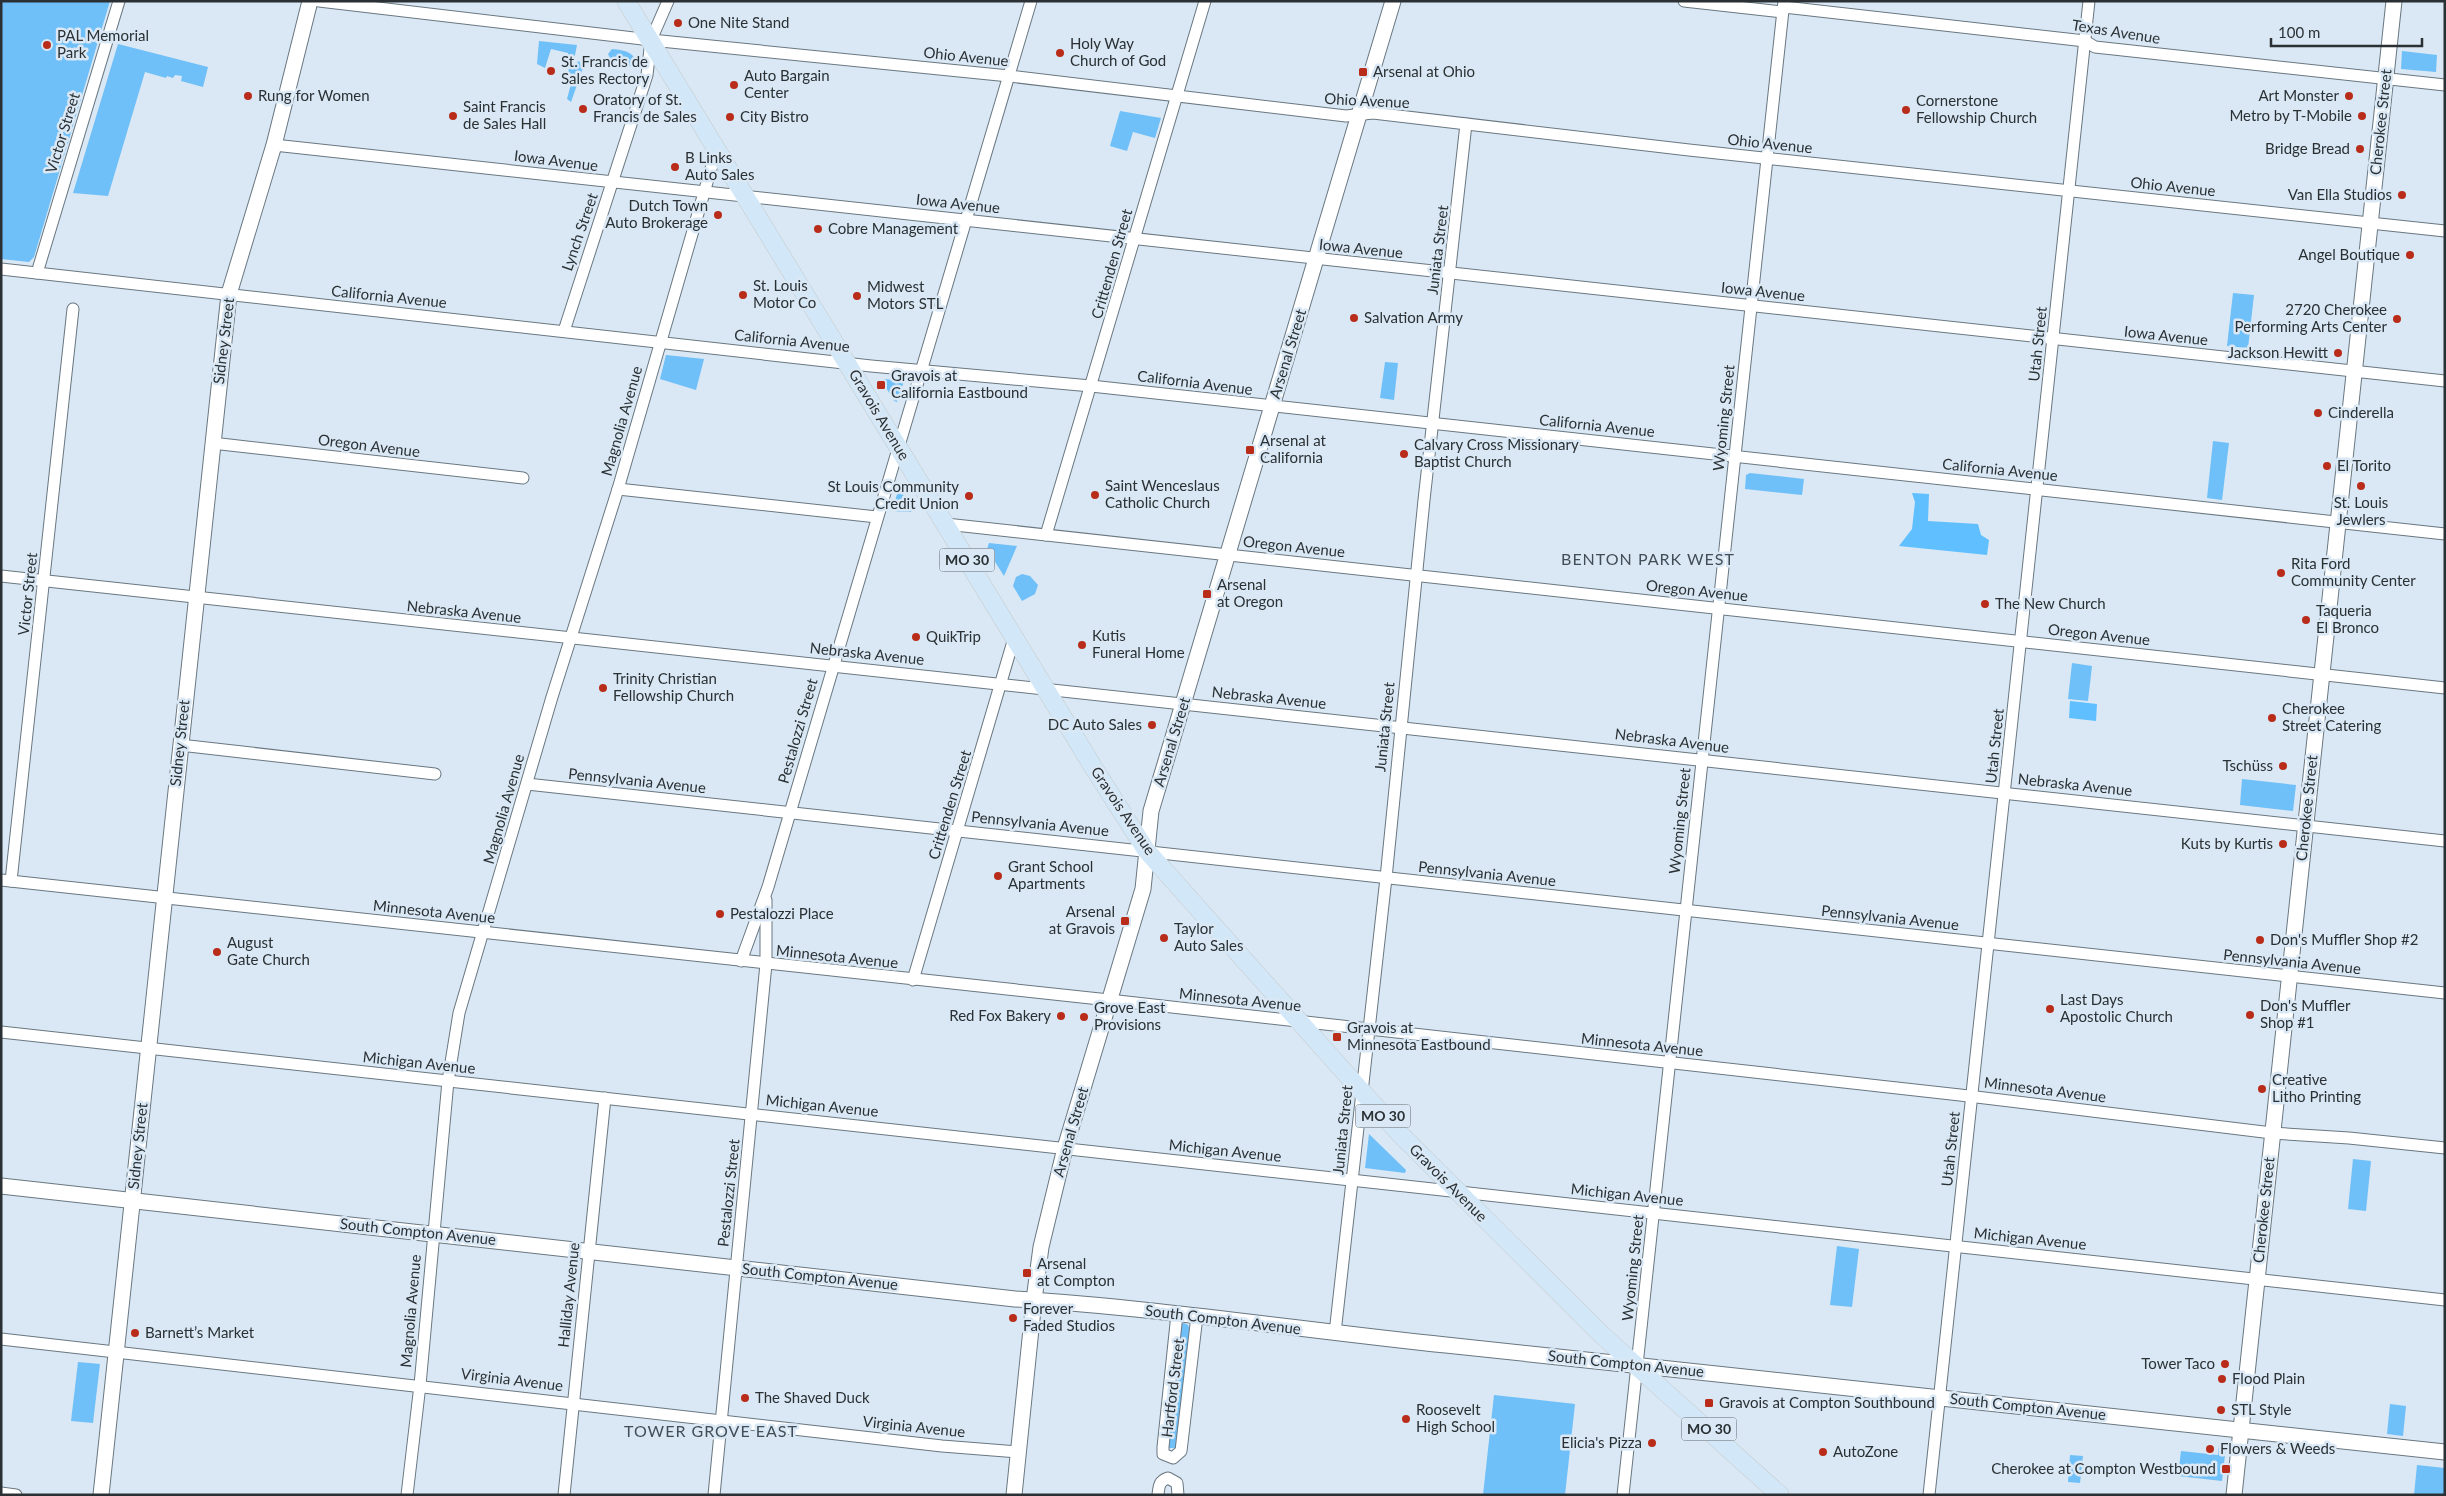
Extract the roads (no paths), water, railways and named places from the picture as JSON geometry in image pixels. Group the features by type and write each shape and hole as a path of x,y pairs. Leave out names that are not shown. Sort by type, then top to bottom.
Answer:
{"main road":[{"name":"Gravois Avenue","path":"626,1 1014,638 1146,850 1361,1093 1456,1191 1602,1335 1780,1495"}],"street":[{"name":"Victor Street","path":"37,273 119,1"},
{"name":"Sidney Street","path":"101,1495 229,294 274,144 310,1"},
{"name":"Ohio Avenue","path":"318,1 651,40 1009,76 1346,116 1373,113 1767,159 2445,231"},
{"name":"Lynch Street","path":"564,331 588,252 613,183 646,75 651,40 668,1"},
{"name":"Pestalozzi Street","path":"741,961 766,894 1031,1"},
{"name":"Crittenden Street","path":"1046,535 1136,239 1205,1"},
{"name":"Arsenal Street","path":"1014,1495 1034,1300 1042,1247 1065,1148 1143,889 1151,812 1392,1"},
{"name":"Texas Avenue","path":"1684,1 1784,7 2085,41 2095,47 2445,85"},
{"name":"Utah Street","path":"1929,1495 2089,1"},
{"name":"Cherokee Street","path":"2234,1495 2394,1"},
{"name":"Wyoming Street","path":"1623,1495 1784,7"},
{"name":"Juniata Street","path":"1335,1333 1386,878 1432,424 1466,124"},
{"name":"Iowa Avenue","path":"274,144 1316,260 2445,381"},
{"name":"Magnolia Avenue","path":"407,1495 420,1385 448,1081 458,1013 570,638 618,489 717,148"},
{"name":"California Avenue","path":"1,269 2445,534"},
{"name":"Victor Street","path":"6,881 44,580 73,309"},
{"name":"Oregon Avenue","path":"212,443 523,478"},
{"path":"618,489 877,517"},
{"name":"Oregon Avenue","path":"946,524 2445,688"},
{"name":"Nebraska Avenue","path":"1,576 2445,841"},
{"name":"Crittenden Street","path":"913,980 1014,638"},
{"path":"180,745 435,774"},
{"name":"Pennsylvania Avenue","path":"526,784 1146,850 1386,878 2445,993"},
{"name":"Minnesota Avenue","path":"6,881 1109,1000 1972,1096 2272,1133 2445,1148"},
{"name":"Pestalozzi Street","path":"714,1495 766,964 766,894"},
{"name":"Michigan Avenue","path":"1,1032 2445,1300"},
{"name":"Halliday Avenue","path":"564,1495 605,1098"},
{"name":"South Compton Avenue","path":"1,1186 736,1268 1197,1316 1335,1333 2445,1452"},
{"name":"Hartford Street","path":"1177,1314 1162,1447 1163,1454 1173,1458 1181,1451 1197,1316"},
{"name":"Virginia Avenue","path":"1,1339 420,1385 942,1446 1018,1452"},
{"path":"1158,1495 1162,1480 1168,1478 1177,1483 1178,1495"},
{"path":"1,1493 16,1495"}],"place":[{"name":"One Nite Stand","path":"678,23"},
{"name":"PAL Memorial Park","path":"47,45"},
{"name":"Holy Way Church of God","path":"1060,53"},
{"name":"St. Francis de Sales Rectory","path":"551,71"},
{"name":"Arsenal at Ohio","path":"1363,72"},
{"name":"Auto Bargain Center","path":"734,85"},
{"name":"Rung for Women","path":"248,96"},
{"name":"Art Monster","path":"2349,96"},
{"name":"Oratory of St. Francis de Sales","path":"583,109"},
{"name":"Cornerstone Fellowship Church","path":"1906,110"},
{"name":"Saint Francis de Sales Hall","path":"453,116"},
{"name":"Metro by T-Mobile","path":"2362,116"},
{"name":"City Bistro","path":"730,117"},
{"name":"Bridge Bread","path":"2360,149"},
{"name":"B Links Auto Sales","path":"675,167"},
{"name":"Van Ella Studios","path":"2402,195"},
{"name":"Dutch Town Auto Brokerage","path":"718,215"},
{"name":"Cobre Management","path":"818,229"},
{"name":"Angel Boutique","path":"2410,255"},
{"name":"St. Louis Motor Co","path":"743,295"},
{"name":"Midwest Motors STL","path":"857,296"},
{"name":"Salvation Army","path":"1354,318"},
{"name":"2720 Cherokee Performing Arts Center","path":"2397,319"},
{"name":"Jackson Hewitt","path":"2338,353"},
{"name":"Gravois at California Eastbound","path":"881,385"},
{"name":"Cinderella","path":"2318,413"},
{"name":"Arsenal at California","path":"1250,450"},
{"name":"Calvary Cross Missionary Baptist Church","path":"1404,454"},
{"name":"El Torito","path":"2327,466"},
{"name":"St. Louis Jewlers","path":"2361,486"},
{"name":"Saint Wenceslaus Catholic Church","path":"1095,495"},
{"name":"St Louis Community Credit Union","path":"969,496"},
{"name":"Rita Ford Community Center","path":"2281,573"},
{"name":"Arsenal at Oregon","path":"1207,594"},
{"name":"The New Church","path":"1985,604"},
{"name":"Taqueria El Bronco","path":"2306,620"},
{"name":"QuikTrip","path":"916,637"},
{"name":"Kutis Funeral Home","path":"1082,645"},
{"name":"Trinity Christian Fellowship Church","path":"603,688"},
{"name":"Cherokee Street Catering","path":"2272,718"},
{"name":"DC Auto Sales","path":"1152,725"},
{"name":"Tschüss","path":"2283,766"},
{"name":"Kuts by Kurtis","path":"2283,844"},
{"name":"Grant School Apartments","path":"998,876"},
{"name":"Pestalozzi Place","path":"720,914"},
{"name":"Arsenal at Gravois","path":"1125,921"},
{"name":"Taylor Auto Sales","path":"1164,938"},
{"name":"Don's Muffler Shop #2","path":"2260,940"},
{"name":"August Gate Church","path":"217,952"},
{"name":"Last Days Apostolic Church","path":"2050,1009"},
{"name":"Don's Muffler Shop #1","path":"2250,1015"},
{"name":"Red Fox Bakery","path":"1061,1016"},
{"name":"Grove East Provisions","path":"1084,1017"},
{"name":"Gravois at Minnesota Eastbound","path":"1337,1037"},
{"name":"Creative Litho Printing","path":"2262,1089"},
{"name":"Arsenal at Compton","path":"1027,1273"},
{"name":"Forever Faded Studios","path":"1013,1318"},
{"name":"Barnett’s Market","path":"135,1333"},
{"name":"Tower Taco","path":"2225,1364"},
{"name":"Flood Plain","path":"2222,1379"},
{"name":"The Shaved Duck","path":"745,1398"},
{"name":"Gravois at Compton Southbound","path":"1709,1403"},
{"name":"STL Style","path":"2221,1410"},
{"name":"Roosevelt High School","path":"1406,1419"},
{"name":"Elicia's Pizza","path":"1652,1443"},
{"name":"Flowers & Weeds","path":"2210,1449"},
{"name":"AutoZone","path":"1823,1452"},
{"name":"Cherokee at Compton Westbound","path":"2226,1469"}],"district":[{"name":"BENTON PARK WEST","path":"1648,559"},
{"name":"TOWER GROVE EAST","path":"711,1431"}]}
